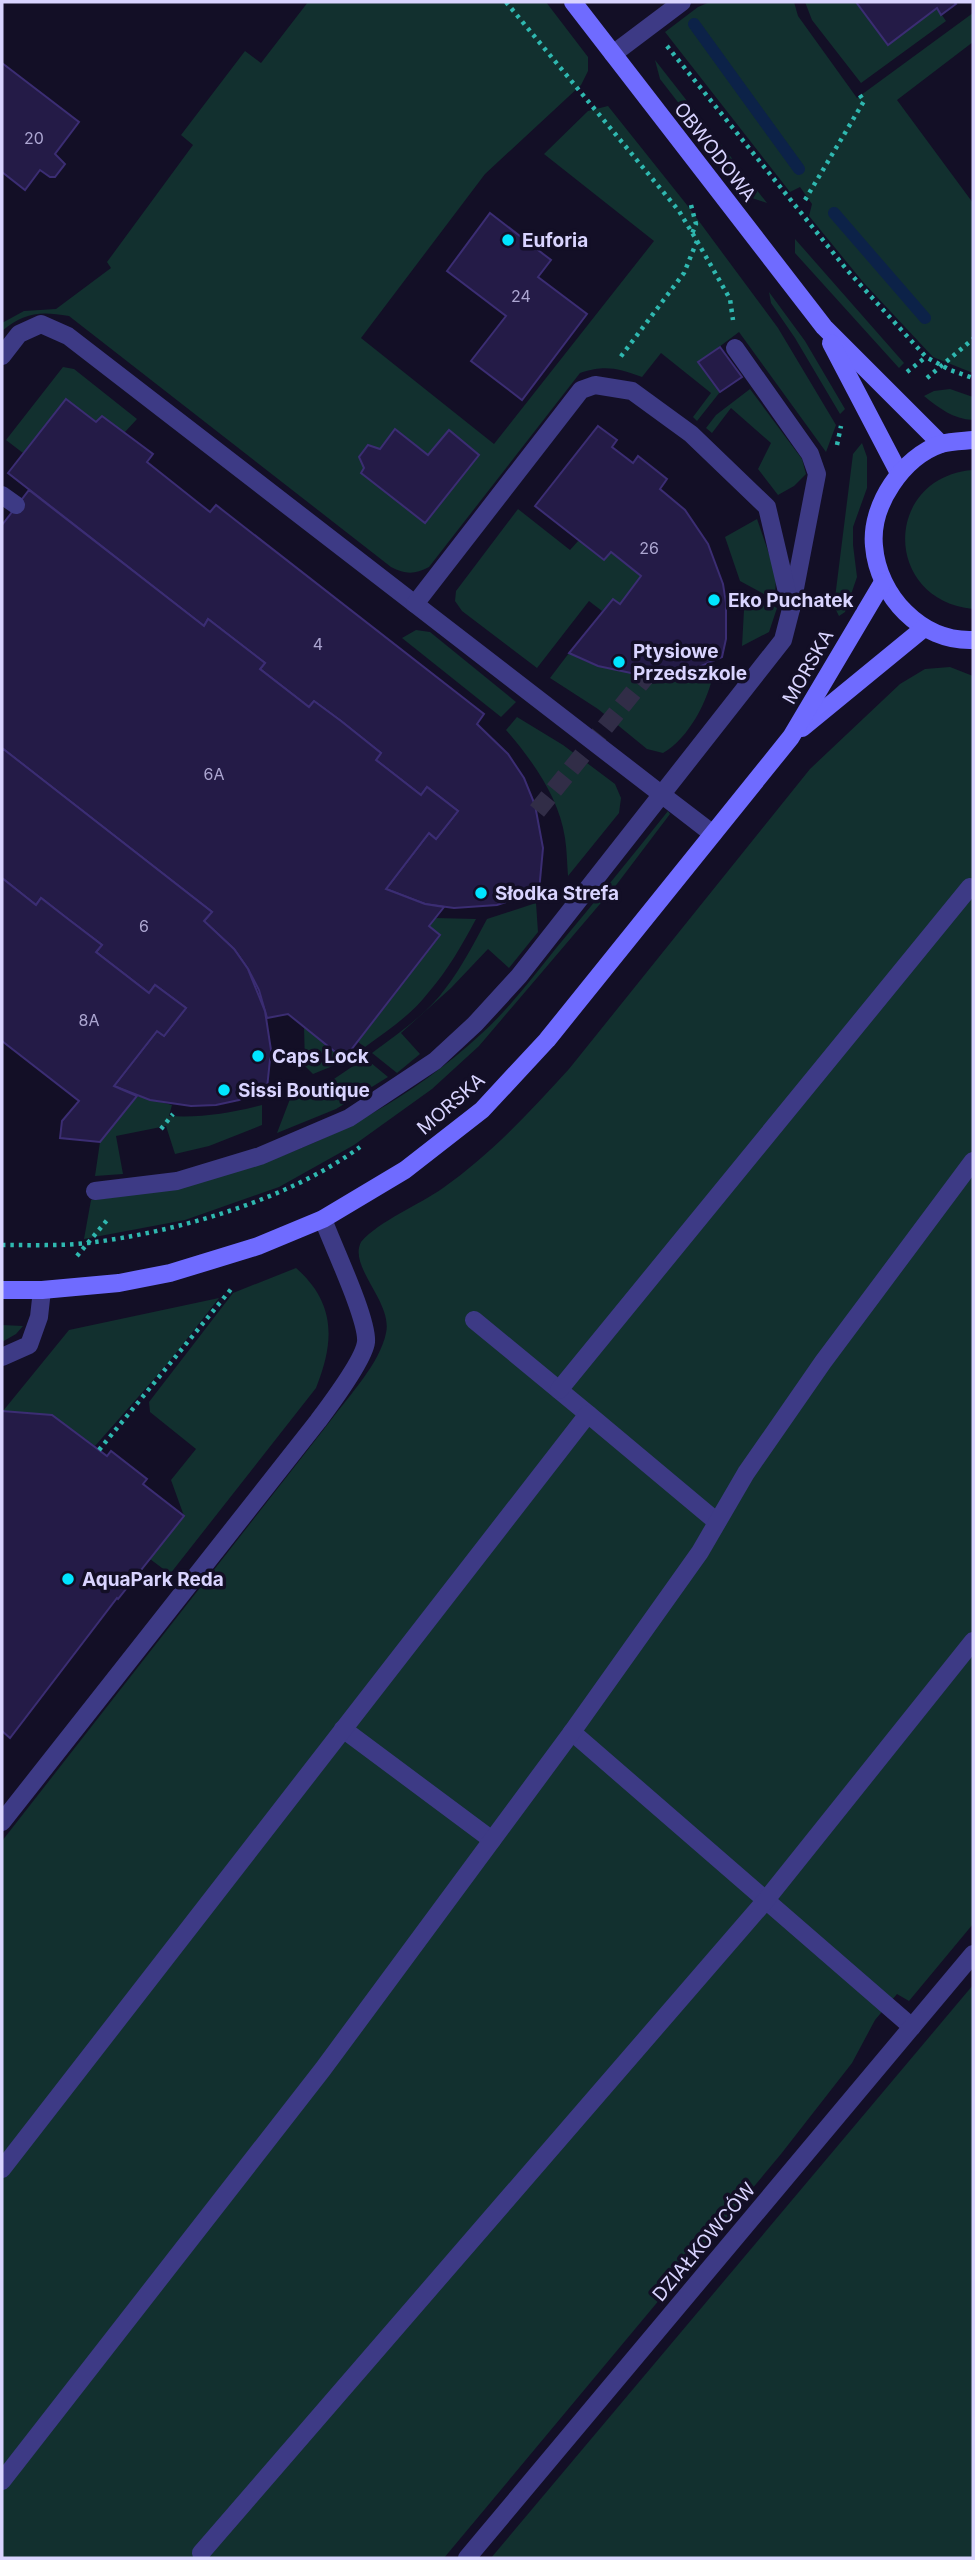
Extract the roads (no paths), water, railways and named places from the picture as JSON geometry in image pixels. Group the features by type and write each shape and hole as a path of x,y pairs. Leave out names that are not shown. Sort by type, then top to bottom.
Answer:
{"main road":[{"name":"OBWODOWA","path":"573,2 824,327 941,444"},
{"name":"OBWODOWA","path":"824,327 899,473"},
{"path":"973,440 941,444 918,456 899,473 879,506 873,544 883,582 900,608 924,628 945,637 973,640"},
{"name":"MORSKA","path":"2,1290 42,1290 118,1283 170,1272 258,1246 323,1219 405,1170 482,1110 547,1040 791,737 883,582"},
{"name":"MORSKA","path":"791,737 924,628"}],"street":[{"path":"613,54 682,2"},
{"path":"2,356 19,334 41,324 68,336 713,834"},
{"path":"95,1191 177,1181 260,1156 349,1118 435,1061 475,1024 520,976 783,640 792,609 817,474 810,454 736,348"},
{"path":"415,604 581,390 594,385 632,391 691,434 767,507 792,609"},
{"path":"559,1390 970,887"},
{"path":"2,2481 323,2069 572,1732 692,1563 746,1473 816,1373 973,1161"},
{"path":"2,1822 318,1421 351,1374 366,1343 362,1318 323,1219"},
{"path":"2,1357 29,1345 39,1317 42,1290"},
{"path":"474,1320 718,1522"},
{"path":"2,2169 588,1414"},
{"path":"201,2553 766,1900 973,1641"},
{"path":"343,1729 492,1840"},
{"path":"572,1732 912,2027"},
{"name":"DZIAŁKOWCÓW","path":"467,2558 973,1954"}],"waterway":[{"path":"694,24 799,169"},
{"path":"834,213 925,318"}],"tunnel":[{"path":"537,811 648,674"}],"place":[{"name":"Euforia","path":"508,240"},
{"name":"Eko Puchatek","path":"714,600"},
{"name":"Ptysiowe Przedszkole","path":"619,662"},
{"name":"Słodka Strefa","path":"481,893"},
{"name":"Caps Lock","path":"258,1056"},
{"name":"Sissi Boutique","path":"224,1090"},
{"name":"AquaPark Reda","path":"68,1579"}]}
